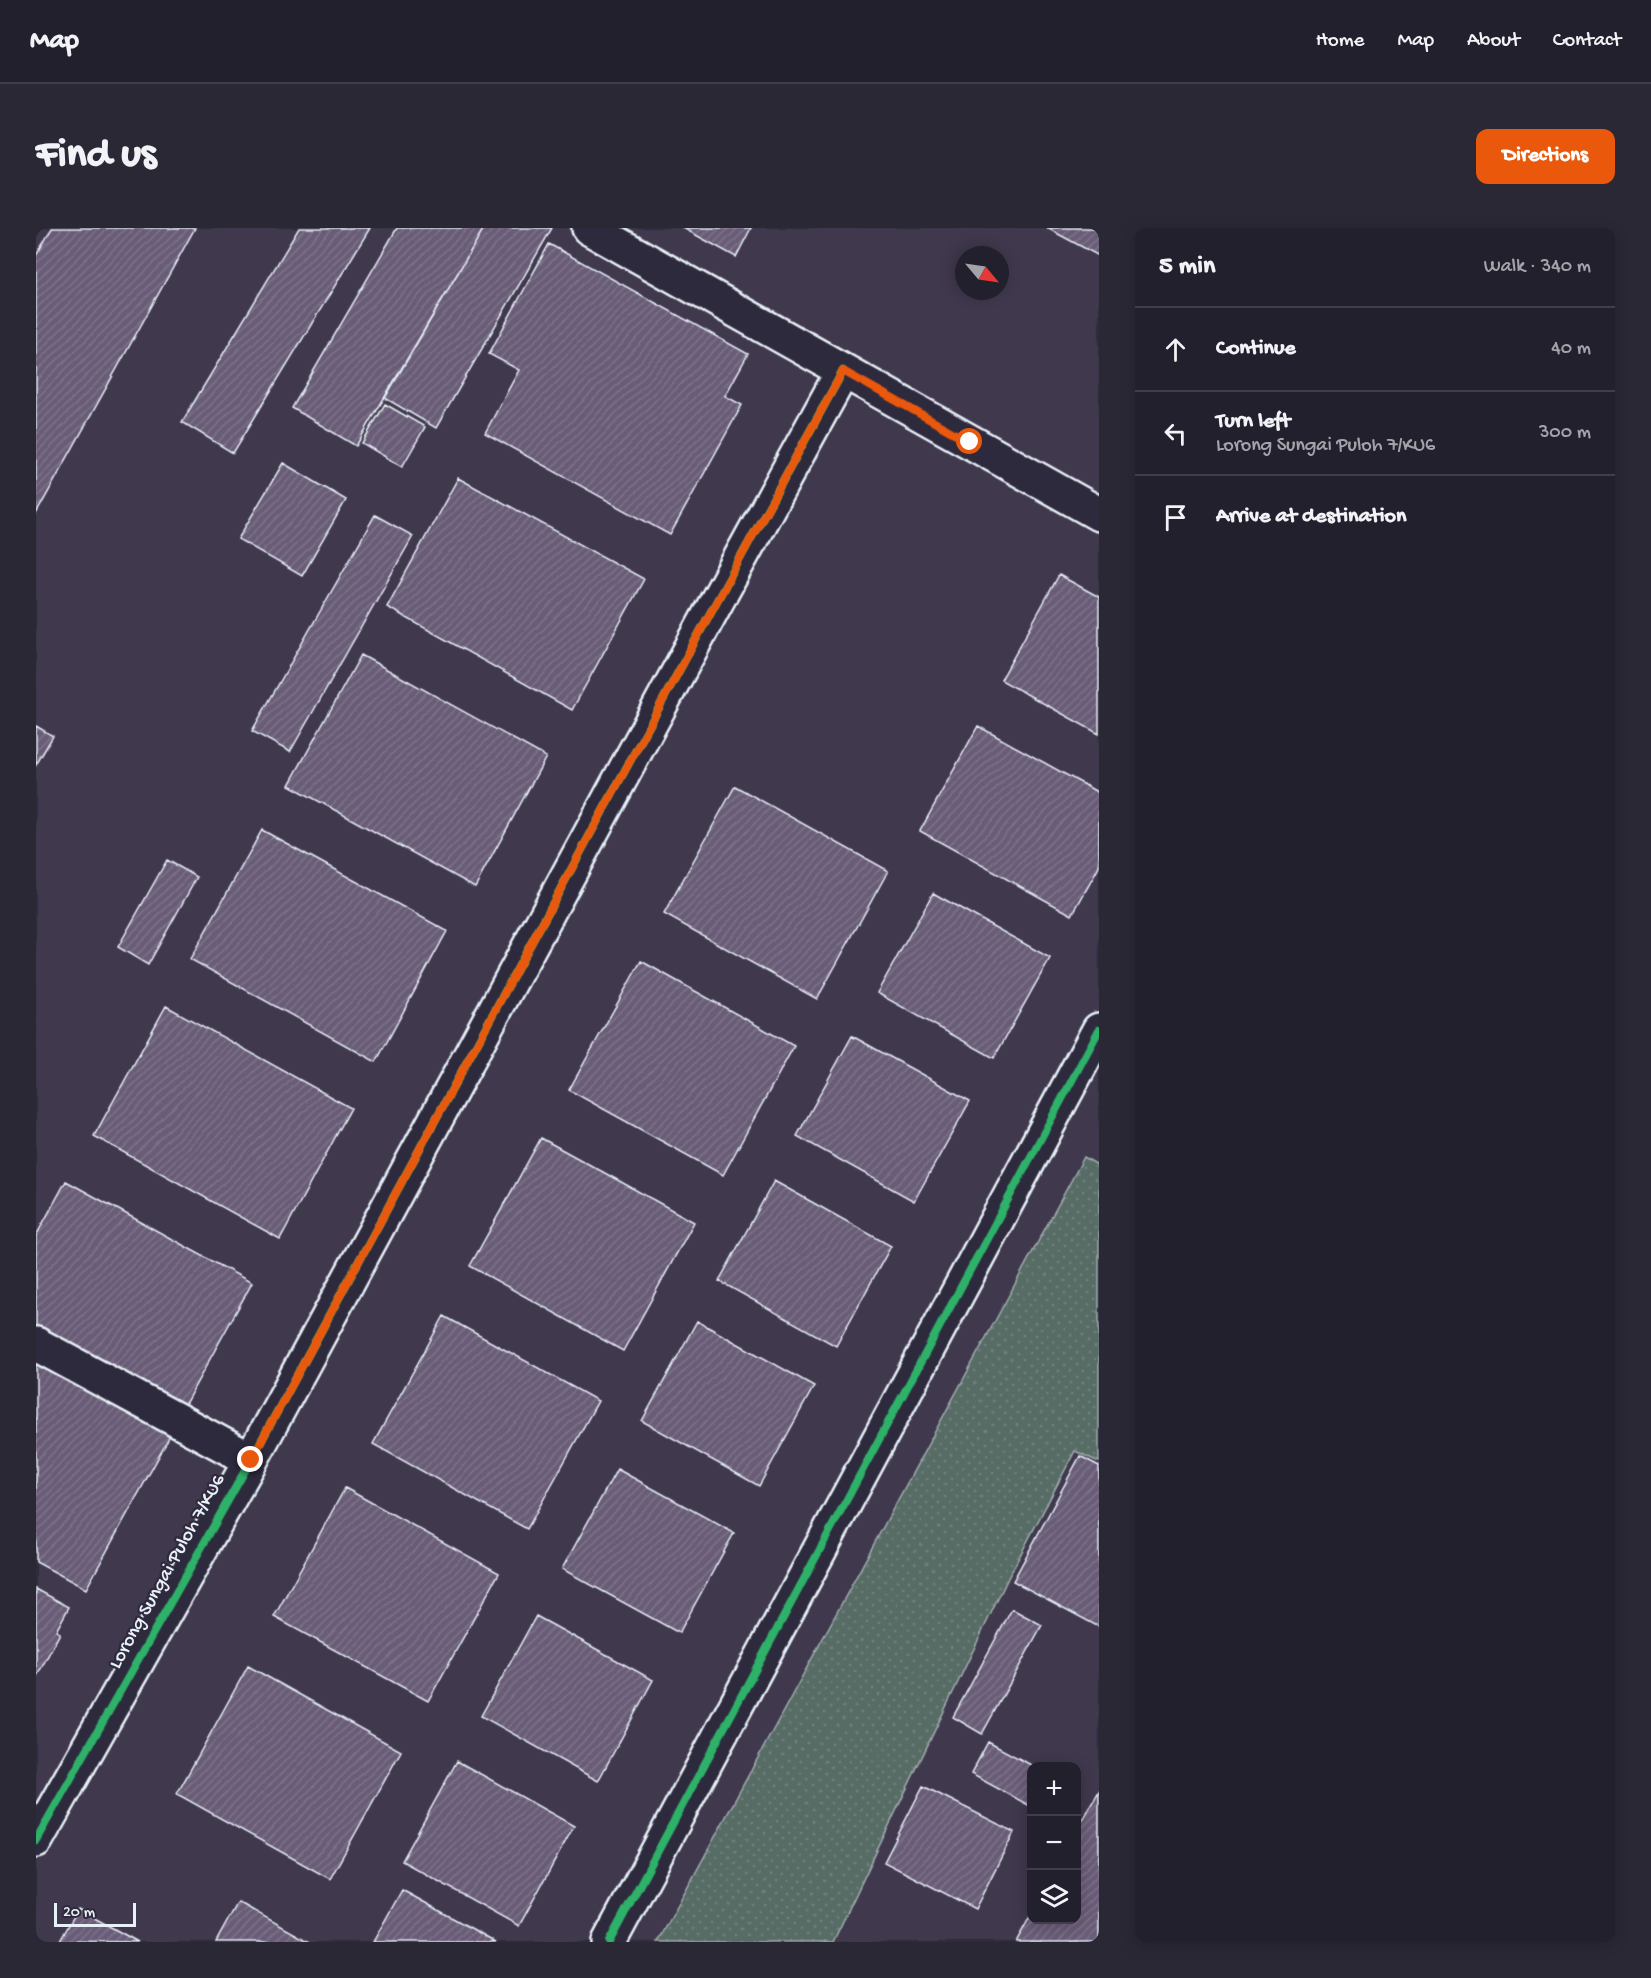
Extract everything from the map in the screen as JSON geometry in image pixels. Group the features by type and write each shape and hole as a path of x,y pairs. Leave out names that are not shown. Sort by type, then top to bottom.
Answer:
{"street":[{"path":"589,228 1099,514"},
{"name":"Lorong Sungai Puloh 7/KU6","path":"36,1840 251,1460 843,371"},
{"path":"609,1942 1099,1030"},
{"path":"36,1344 251,1460"}],"shaded area":[{"path":"36,228 1099,228 1099,1942 36,1942"}],"green space":[{"path":"1084,1157 1099,1166 1099,1462 1075,1451 1008,1578 833,1942 658,1942"}],"building":[{"path":"52,228 195,228 36,514 36,256"},
{"path":"299,228 370,228 233,453 182,422"},
{"path":"397,228 484,228 356,446 292,408"},
{"path":"484,228 552,228 436,428 385,398"},
{"path":"683,228 751,228 736,257"},
{"path":"1047,228 1099,228 1099,256"},
{"path":"549,244 748,354 725,396 742,405 670,535 485,433 519,370 489,354"},
{"path":"385,404 425,427 402,467 362,443"},
{"path":"283,463 346,500 302,576 238,539"},
{"path":"458,478 644,579 572,710 387,607"},
{"path":"375,515 413,536 290,752 252,731"},
{"path":"1059,575 1099,597 1099,734 1001,680"},
{"path":"361,655 546,757 475,887 289,785"},
{"path":"36,726 53,736 36,765"},
{"path":"978,726 1099,793 1099,867 1072,915 920,831"},
{"path":"735,786 888,871 817,999 664,914"},
{"path":"262,830 447,931 376,1062 190,959"},
{"path":"167,860 197,877 148,965 118,947"},
{"path":"933,893 1050,958 994,1058 877,993"},
{"path":"641,961 794,1046 723,1175 569,1090"},
{"path":"166,1006 351,1108 280,1239 94,1136"},
{"path":"852,1036 970,1101 914,1201 797,1136"},
{"path":"541,1138 694,1222 623,1351 470,1266"},
{"path":"66,1181 252,1283 180,1413 36,1334 36,1236"},
{"path":"774,1181 891,1246 836,1346 719,1281"},
{"path":"444,1316 598,1401 527,1529 373,1444"},
{"path":"697,1321 814,1386 759,1486 642,1421"},
{"path":"36,1362 170,1436 86,1589 36,1562"},
{"path":"1080,1456 1099,1466 1099,1627 1013,1581"},
{"path":"617,1469 734,1533 679,1633 562,1569"},
{"path":"345,1488 499,1573 428,1701 274,1617"},
{"path":"36,1589 69,1607 56,1631 60,1633 36,1678"},
{"path":"1012,1609 1042,1625 982,1734 953,1717"},
{"path":"536,1616 653,1680 598,1781 481,1716"},
{"path":"248,1666 401,1751 330,1879 177,1794"},
{"path":"988,1742 1027,1763 1027,1804 971,1774"},
{"path":"457,1761 574,1826 519,1926 402,1861"},
{"path":"923,1786 1014,1832 975,1909 884,1862"},
{"path":"1099,1791 1099,1942 1016,1942 1027,1922 1027,1924 1081,1924 1081,1823"},
{"path":"402,1890 496,1942 373,1942"},
{"path":"238,1902 310,1942 216,1942"},
{"path":"78,1909 138,1942 60,1941"}],"cycle path":[{"path":"36,1840 251,1460 843,371"},
{"path":"609,1942 1099,1030"}],"route":[{"path":"251,1460 843,371 970,442"}]}
